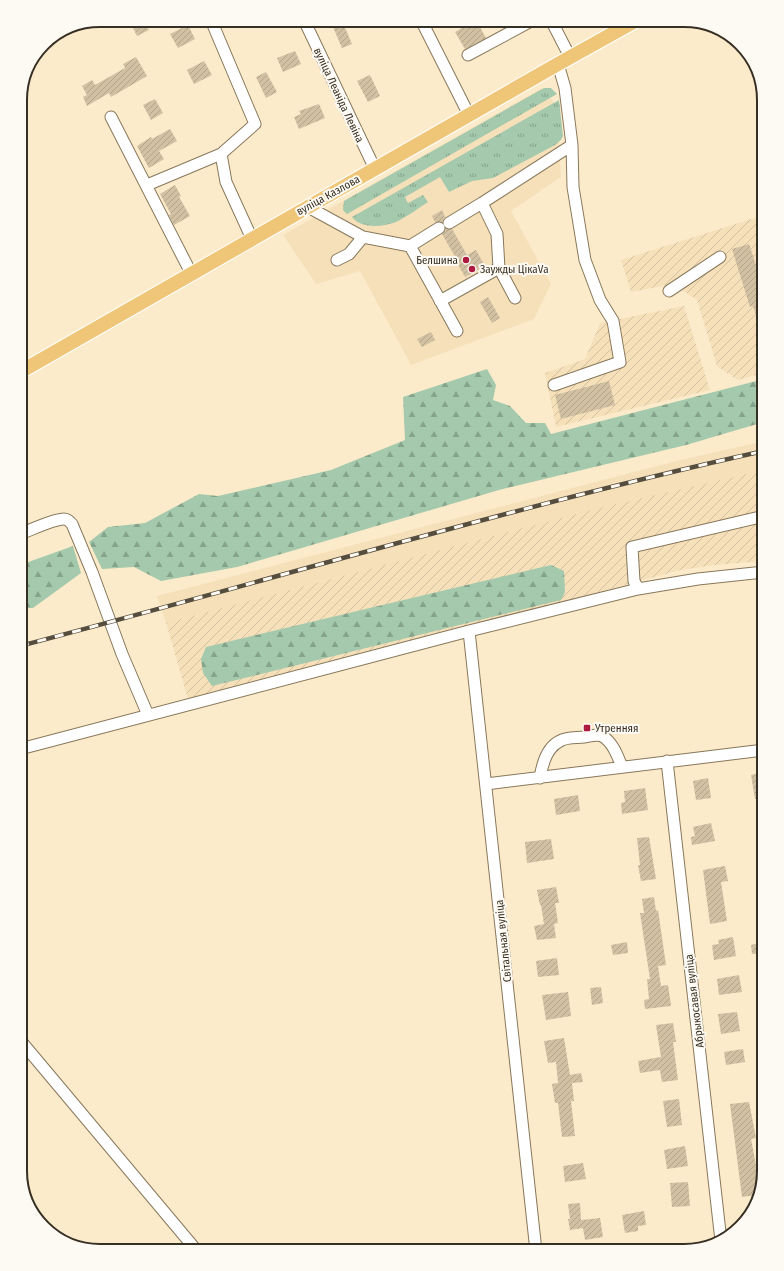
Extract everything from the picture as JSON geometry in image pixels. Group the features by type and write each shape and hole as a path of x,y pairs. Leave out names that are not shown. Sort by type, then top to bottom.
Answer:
{"main road":[{"name":"вуліца Казлова","path":"27,368 625,27"}],"street":[{"path":"147,185 221,154 255,124 214,27"},
{"name":"вуліца Леаніда Левіна","path":"307,27 375,169"},
{"path":"425,27 469,115"},
{"path":"468,55 520,27"},
{"path":"553,27 564,61 565,88 572,145 573,187 585,260 600,300 613,321 620,362 554,385"},
{"path":"112,117 191,274"},
{"path":"308,207 363,237 410,246 482,203 572,145"},
{"path":"221,154 226,182 252,239"},
{"path":"482,203 497,234 499,268 515,298"},
{"path":"337,260 348,254 363,237"},
{"path":"410,246 457,331"},
{"path":"669,291 720,257"},
{"path":"440,301 499,268"},
{"path":"638,589 634,581 632,547 757,518"},
{"path":"27,531 50,522 63,519 72,524 92,572 122,654 148,715"},
{"path":"27,747 469,631 638,589 698,579 757,573"},
{"name":"Світальная вуліца","path":"469,631 535,1244"},
{"path":"540,778 546,756 557,743 562,740 596,735 609,742 622,767"},
{"path":"486,784 757,751"},
{"name":"Абрыкосавая вуліца","path":"667,761 721,1234"},
{"path":"27,1048 191,1244"}],"shaded area":[{"path":"542,88 557,106 561,177 511,211 551,284 534,319 411,365 360,271 316,284 283,235"},
{"path":"757,217 757,375 738,380 717,366 697,300 673,284 631,292 621,260"},
{"path":"684,306 710,390 556,427 545,373 585,359 600,323"},
{"path":"757,443 757,473 330,579 166,623 157,596 672,462"},
{"path":"757,472 757,562 715,565 681,570 188,699 166,623 595,509"}],"green space":[{"path":"544,88 551,88 557,94 347,214 343,210 344,201"},
{"path":"559,100 563,136 555,145 493,178 472,181 449,192 440,177 405,197 408,203 423,195 428,202 396,222 372,226 361,224 352,217"},
{"path":"487,369 496,385 493,400 510,406 526,423 545,423 551,434 757,381 757,424 686,445 499,490 237,567 161,581 134,567 102,569 89,542 108,527 145,523 199,494 218,496 331,470 405,440 403,397"},
{"path":"73,546 81,573 33,608 27,608 27,562"},
{"path":"551,565 564,571 565,592 561,600 212,686 203,673 201,659 206,647"}],"building":[{"path":"132,27 147,27 149,30 137,36"},
{"path":"184,27 189,27 195,39 178,48 170,34"},
{"path":"333,27 345,27 352,44 342,48"},
{"path":"464,27 480,27 486,38 465,49 455,32"},
{"path":"295,51 301,64 283,72 277,58"},
{"path":"136,57 147,76 111,97 109,93 87,106 83,97 87,95 82,86 92,80 95,85 125,68 123,64"},
{"path":"204,61 212,75 194,84 187,70"},
{"path":"266,72 277,92 266,98 256,77"},
{"path":"370,75 380,96 368,102 357,81"},
{"path":"155,99 163,113 151,120 143,105"},
{"path":"319,104 325,118 299,129 294,117 301,114 299,111"},
{"path":"170,129 177,141 159,151 164,159 149,168 137,146 151,137 152,139"},
{"path":"175,185 181,196 179,197 190,216 174,225 169,215 171,214 160,194"},
{"path":"442,210 445,217 442,222 435,222 432,216"},
{"path":"446,229 452,229 467,255 476,250 485,266 465,277 442,234"},
{"path":"749,244 757,265 756,315 753,306 750,307 732,249"},
{"path":"488,297 500,318 492,323 480,302"},
{"path":"431,332 435,340 422,347 417,339"},
{"path":"609,381 615,405 561,419 555,395"},
{"path":"757,774 757,799 755,799 751,775"},
{"path":"708,778 711,798 696,800 693,781"},
{"path":"645,788 648,810 622,814 621,803 625,802 624,791"},
{"path":"578,795 580,811 556,815 554,799"},
{"path":"711,823 715,841 692,845 691,837 695,836 693,827"},
{"path":"649,837 656,879 641,881 638,865 640,865 637,838"},
{"path":"551,839 554,859 527,863 525,842"},
{"path":"725,866 728,881 721,882 727,921 710,924 703,870"},
{"path":"556,887 559,903 555,903 558,923 554,924 556,938 537,940 534,926 544,924 537,890"},
{"path":"654,897 656,911 658,910 666,965 658,966 661,986 668,985 671,1006 645,1009 644,1000 649,999 647,979 650,979 640,913 644,913 642,899"},
{"path":"733,937 736,956 714,960 712,945 719,944 718,940"},
{"path":"627,942 628,953 613,955 611,945"},
{"path":"757,944 757,954 752,954 751,945"},
{"path":"557,958 559,975 538,977 536,961"},
{"path":"739,975 742,992 719,995 717,979"},
{"path":"601,987 603,1003 592,1005 590,988"},
{"path":"568,992 571,1016 546,1020 542,995"},
{"path":"737,1012 740,1031 721,1034 718,1014"},
{"path":"673,1023 676,1042 673,1042 678,1080 662,1082 660,1070 640,1073 638,1061 661,1057 656,1025"},
{"path":"564,1038 570,1075 581,1073 583,1082 572,1083 574,1101 571,1101 575,1136 562,1137 558,1103 555,1103 552,1084 558,1083 556,1062 548,1063 544,1041"},
{"path":"743,1049 745,1062 726,1065 724,1052"},
{"path":"679,1099 682,1125 667,1127 663,1101"},
{"path":"749,1102 756,1138 751,1139 757,1170 755,1190 753,1196 742,1197 730,1104"},
{"path":"685,1146 688,1166 667,1169 664,1150"},
{"path":"583,1163 586,1179 565,1182 563,1166"},
{"path":"688,1182 690,1206 672,1207 670,1183"},
{"path":"580,1203 581,1220 600,1218 603,1237 585,1240 583,1228 570,1230 568,1204"},
{"path":"644,1211 646,1225 638,1226 638,1231 625,1233 622,1215"}],"railway":[{"path":"27,644 484,520 757,453"}],"place":[{"name":"Белшина","path":"466,260"},
{"name":"Заужды ЦікаVа","path":"472,269"},
{"name":"Утренняя","path":"587,728"}]}
